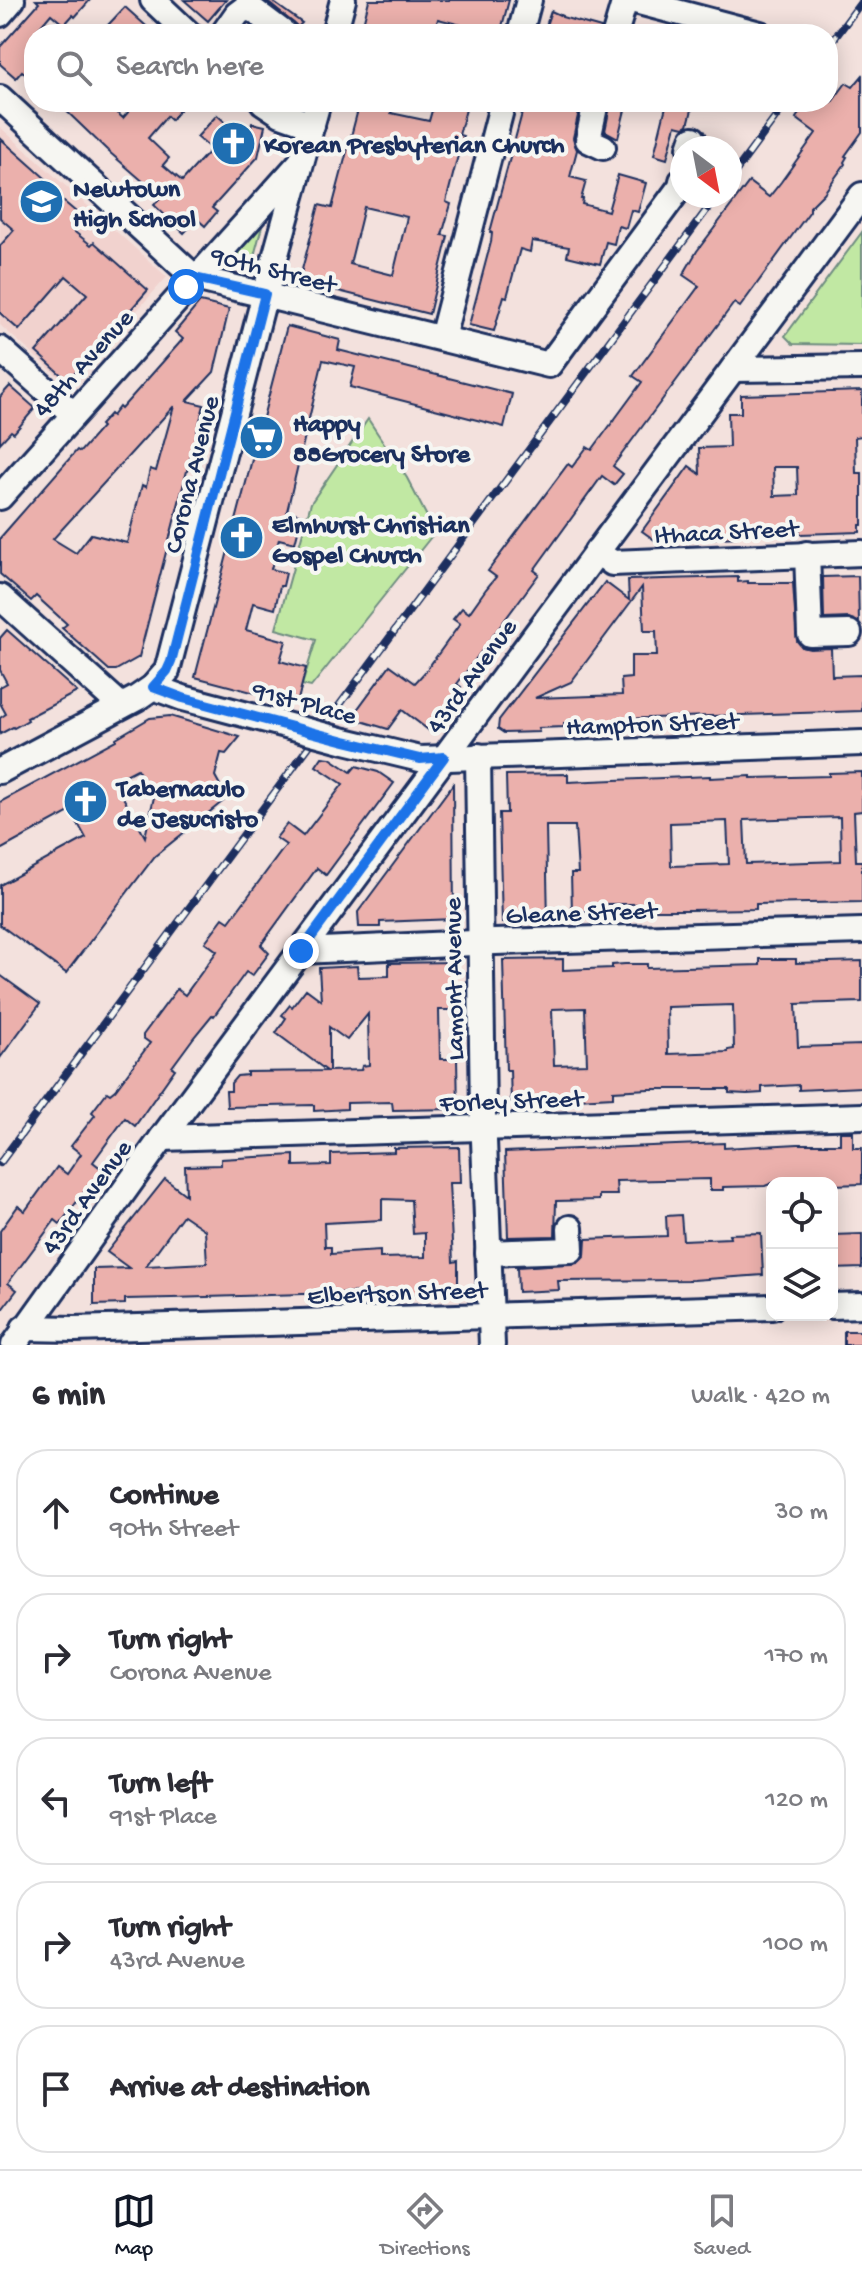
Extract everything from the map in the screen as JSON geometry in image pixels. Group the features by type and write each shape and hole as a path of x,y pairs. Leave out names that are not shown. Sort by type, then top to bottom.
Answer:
{"street":[{"path":"0,14 12,0"},
{"path":"153,0 178,24"},
{"path":"337,24 343,0"},
{"path":"523,24 529,0"},
{"path":"618,24 625,0"},
{"path":"631,0 723,12 743,24"},
{"path":"230,24 245,8 253,10 272,24"},
{"name":"90th Street","path":"0,98 195,278 549,365 670,199"},
{"path":"278,112 315,113"},
{"path":"442,338 500,112"},
{"path":"594,112 588,140 603,147"},
{"name":"Corona Avenue","path":"0,771 153,687 167,671 315,113"},
{"name":"48th Avenue","path":"0,497 304,159"},
{"name":"43rd Avenue","path":"26,1339 162,1138 862,195"},
{"path":"0,349 73,414"},
{"path":"733,369 862,367"},
{"name":"Ithaca Street","path":"597,551 612,563 862,553"},
{"path":"807,554 810,634 849,633"},
{"path":"0,597 121,706"},
{"name":"91st Place","path":"153,687 183,698 345,741 420,759 444,757"},
{"name":"Hampton Street","path":"444,757 862,743"},
{"name":"Lamont Avenue","path":"478,756 483,1127 492,1345"},
{"name":"Gleane Street","path":"301,951 862,931"},
{"name":"Forley Street","path":"162,1138 862,1116"},
{"path":"488,1253 571,1250 570,1228"},
{"path":"838,1306 862,1305"},
{"name":"Elbertson Street","path":"26,1339 91,1329 766,1307"}],"shaded area":[{"name":"Newtown High School","path":"0,127 167,277 69,386 0,325"}],"green space":[{"path":"264,219 250,271 226,261"},
{"path":"862,232 862,345 793,344 785,336"},
{"path":"368,419 407,478 435,532 311,687 302,685 316,640 276,629 311,503"}],"building":[{"path":"36,0 90,0 65,24 51,14 42,24 24,24 24,73 22,71 16,78 0,64 0,47 39,3"},
{"path":"184,0 226,0 208,21"},
{"path":"265,0 270,0 302,23 294,24"},
{"path":"369,0 509,0 503,24 458,24 438,19 437,24 363,24"},
{"path":"125,7 144,24 109,24"},
{"path":"551,11 587,24 546,24"},
{"path":"862,76 862,132 845,156 845,164 810,207 740,307 734,303 613,466 623,474 614,485 602,476 534,570 539,574 457,684 461,687 456,694 458,696 431,732 402,710 388,729 351,718 390,665 415,683 425,672 460,624 453,619 462,608 469,613 496,577 488,571 568,464 572,467 587,447 592,450 642,382 633,376 699,286 683,275 697,251 729,208 742,208 742,191 749,182 769,197 816,133 796,118 800,112 838,112 838,94 846,83 853,87"},
{"path":"67,112 116,112 123,118 128,112 178,112 171,120 167,116 148,138 169,158 163,165 182,181 211,149 197,137 217,115 248,143 252,123 265,126 258,157 212,208 217,212 205,226 197,219 184,233 154,205 161,197"},
{"path":"357,112 391,112 429,121 432,112 465,112 459,135 463,136 446,202 451,204 442,235 448,236 429,314 299,281 319,205 332,208","holes":["364,207 407,217 393,275 350,264"]},
{"path":"522,112 579,112 573,138 577,150 570,177 586,181 582,204 608,211 618,175 646,183 638,212 631,210 626,228 618,226 614,244 606,242 600,264 567,256 569,247 532,241 530,252 520,249 494,331 469,325 491,242 490,232"},
{"path":"609,112 624,112 618,138 605,131"},
{"path":"665,112 691,112 688,125 676,125 673,136 670,136 667,159 654,155"},
{"name":"Newtown High School","path":"0,138 54,186 50,190 82,217 71,229 91,245 94,242 148,290 68,381 36,352 87,294 66,276 19,330 0,313 0,246 14,230 0,218"},
{"path":"200,302 229,309 214,372 187,401 204,405 139,657 116,670 109,670 62,628 67,624 36,596 31,601 0,574 0,538 77,450 80,452 110,414 112,416 119,407 121,409 183,339 175,332","holes":["174,406 156,471 150,469 146,487 142,485 127,543 91,534 76,553 53,539"]},
{"path":"287,326 340,340 338,350 512,394 504,427 350,387 355,367 323,360 287,511 302,515 295,543 279,539 271,569 286,573 283,586 280,586 275,609 253,603 246,630 286,641 280,661 306,668 297,704 195,677"},
{"path":"10,386 35,408 14,433 11,431 0,443 0,397"},
{"path":"862,391 862,436 855,437 856,473 862,473 860,532 800,534 799,528 744,529 736,530 737,537 656,541 642,531 689,466 700,474 699,448 729,447 728,413 741,413 741,395","holes":["773,467 797,467 798,495 774,496"]},
{"path":"858,576 859,623 849,618 824,619 823,577"},
{"path":"738,577 738,582 793,583 797,641 802,647 810,649 831,648 832,676 862,675 862,711 621,719 621,722 538,728 539,732 504,733 498,729 499,720 605,582 629,600 628,580","holes":["642,587 644,631 656,631 657,656 631,656 631,678 621,679 622,695 535,698 571,682"]},
{"path":"7,630 77,692 0,734 0,718 6,714 0,703 0,687 7,683 0,670 0,638"},
{"path":"170,716 240,737 226,754 221,753 215,776 227,798 155,856 66,973 0,925 0,885 86,838 71,811 0,850 0,802 116,740 150,718","holes":["137,769 154,797 145,837 114,781"]},
{"path":"322,757 330,758 351,772 356,766 378,772 394,783 326,875 317,868 261,945 269,953 252,976 246,972 214,1016 194,1037 135,1126 125,1118 93,1162 103,1170 60,1224 55,1220 8,1283 17,1290 0,1312 0,1231 18,1206 25,1211 57,1167 67,1174 81,1154 71,1146 95,1115 92,1112 107,1092 110,1094 115,1090 150,1043 143,1035 177,989 185,995 217,951 205,942 223,918 229,922 286,845 276,838 287,824 303,836 343,784 316,766"},
{"path":"862,772 862,811 854,812 856,861 862,861 862,902 756,904 756,909 689,910 648,910 647,904 607,904 608,911 572,912 571,873 578,873 575,826 546,826 548,922 502,923 499,813 507,813 506,775 568,774 568,782 710,776 829,776 829,773","holes":["840,817 841,861 746,864 744,820","727,821 729,864 671,866 670,823"]},
{"path":"453,784 454,919 380,922 380,927 359,927 358,912"},
{"path":"563,959 563,970 612,968 612,965 625,964 647,964 647,968 760,965 760,959 796,959 796,963 862,961 862,1002 796,1004 798,1047 862,1045 862,1087 799,1090 799,1085 762,1087 762,1093 747,1094 729,1093 729,1089 649,1089 613,1091 613,1097 577,1101 511,1102 510,1070 506,1070 503,960","holes":["733,1005 734,1049 728,1052 668,1054 667,1007","585,1008 587,1064 554,1065 552,1009"]},
{"path":"454,962 455,1010 439,1010 440,1059 457,1059 458,1109 393,1110 392,1102 347,1103 347,1109 314,1111 314,1105 227,1107 226,1091 231,1091 231,1083 237,1076 247,1075 247,1072 327,1071 276,1033 286,1018 282,1015 306,989 321,1000 319,968 357,966 358,977 389,976 389,963","holes":["368,1014 369,1065 362,1066 361,1070 329,1071 329,1027 347,1040"]},
{"path":"0,975 40,1004 0,1058"},
{"path":"840,1132 853,1132 853,1148 862,1148 862,1184 838,1185 838,1177 766,1177 765,1186 710,1190 710,1179 616,1181 617,1195 599,1195 599,1200 556,1201 555,1236 508,1237 505,1152 724,1143 724,1148 840,1144"},
{"path":"459,1147 460,1183 449,1183 453,1262 458,1261 458,1294 391,1296 391,1292 370,1292 125,1299 125,1304 94,1305 94,1269 129,1268 107,1252 165,1179 186,1195 185,1166 221,1165 221,1159 294,1155 294,1166 331,1165 331,1154 394,1152 394,1148","holes":["382,1199 411,1200 413,1234 425,1233 425,1257 380,1258 380,1251 331,1254 331,1247 325,1247 324,1223 382,1220","183,1215 205,1230 207,1263 146,1266"]},
{"path":"681,1215 683,1240 761,1233 763,1275 693,1280 558,1281 559,1290 518,1292 517,1267 578,1263 585,1256 586,1239 667,1236 666,1216"},
{"path":"862,1234 862,1268 838,1269 838,1235"},
{"path":"844,1331 862,1331 862,1345 844,1345"}],"railway":[{"path":"838,33 862,1"},
{"path":"742,163 780,112"},
{"path":"0,1163 708,208"}],"place":[{"name":"Korean Presbyterian Church","path":"233,143"},
{"name":"Newtown High School","path":"42,202"},
{"name":"Happy 88Grocery Store","path":"262,437"},
{"name":"Elmhurst Christian Gospel Church","path":"241,538"},
{"name":"Tabernaculo de Jesucristo","path":"86,802"}],"route":[{"path":"186,287 195,278 265,294 171,662 153,687 183,698 345,741 420,759 444,757 301,951"}]}
